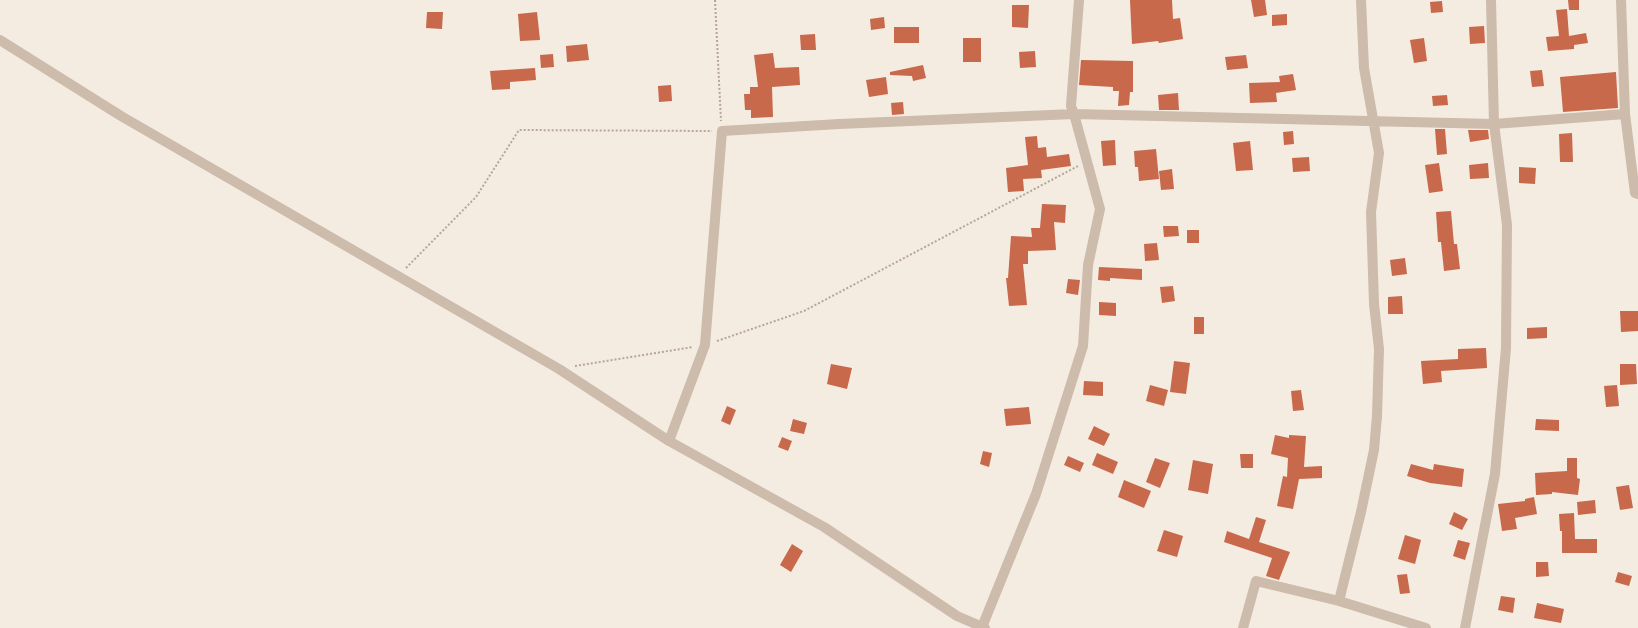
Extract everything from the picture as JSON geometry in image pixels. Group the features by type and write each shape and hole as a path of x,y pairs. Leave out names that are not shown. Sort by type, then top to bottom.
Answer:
{"street":[{"path":"0,40 121,116 397,277 559,369 669,441 824,527 957,616 984,627 1036,494 1083,346 1088,266 1100,209 1088,161 1071,106 1079,0"},
{"path":"1339,601 1374,450 1377,416 1379,349 1374,304 1371,212 1379,153 1364,68 1361,0"},
{"path":"1465,628 1495,474 1506,348 1507,225 1494,124 1491,0"},
{"path":"1621,0 1625,114 1634,193 1638,194"},
{"path":"669,441 705,345 722,131 839,124 1074,114 1494,124 1625,114"},
{"path":"1244,628 1256,581 1339,601 1426,628"}],"path":[{"path":"397,277 476,197 519,130 722,131 715,0"},
{"path":"559,369 705,345 804,311 1088,161"}],"building":[{"path":"1130,0 1172,0 1173,19 1180,18 1183,39 1159,43 1158,41 1132,44"},
{"path":"1251,0 1265,0 1267,15 1254,17"},
{"path":"1568,0 1579,0 1579,10 1569,10"},
{"path":"1442,1 1443,12 1431,13 1430,2"},
{"path":"1012,5 1029,5 1028,28 1012,27"},
{"path":"1567,9 1569,36 1586,33 1588,43 1574,45 1574,49 1548,51 1546,37 1559,36 1556,10"},
{"path":"427,12 443,12 442,29 426,28"},
{"path":"537,12 540,40 520,41 518,14"},
{"path":"1287,14 1287,25 1272,26 1272,15"},
{"path":"884,17 885,28 871,30 870,19"},
{"path":"1484,26 1485,43 1470,44 1469,27"},
{"path":"894,27 919,27 919,43 894,43"},
{"path":"815,34 816,50 801,50 800,35"},
{"path":"963,38 981,38 981,62 963,62"},
{"path":"1424,38 1427,61 1414,63 1410,40"},
{"path":"587,44 589,60 567,62 566,46"},
{"path":"1035,51 1036,67 1020,68 1019,52"},
{"path":"773,53 775,68 799,67 800,85 772,87 773,117 751,118 751,110 745,110 744,94 750,94 750,87 758,87 754,55"},
{"path":"553,54 554,67 541,68 540,55"},
{"path":"1246,55 1248,68 1227,70 1225,57"},
{"path":"1081,60 1133,61 1133,92 1130,92 1129,105 1118,106 1119,91 1113,91 1113,87 1079,85"},
{"path":"923,65 926,78 913,81 912,76 890,75 890,72"},
{"path":"535,68 536,80 510,82 510,89 492,90 490,71"},
{"path":"1542,70 1544,86 1532,87 1530,71"},
{"path":"1616,72 1618,108 1563,112 1560,77"},
{"path":"1293,74 1296,90 1276,93 1277,102 1250,103 1249,83 1280,82 1279,76"},
{"path":"886,77 888,94 869,97 866,80"},
{"path":"671,85 672,101 659,102 658,86"},
{"path":"1178,93 1179,110 1159,110 1158,95"},
{"path":"1447,95 1448,105 1433,106 1432,96"},
{"path":"903,102 904,114 892,115 891,103"},
{"path":"1435,129 1445,129 1447,154 1437,155"},
{"path":"1468,130 1488,130 1489,139 1470,142"},
{"path":"1293,131 1294,144 1284,145 1283,132"},
{"path":"1572,133 1573,162 1560,162 1559,134"},
{"path":"1037,136 1038,148 1046,147 1047,157 1069,154 1071,166 1041,170 1042,178 1023,179 1024,191 1008,192 1006,168 1028,165 1025,137"},
{"path":"1115,140 1116,165 1103,166 1101,141"},
{"path":"1250,141 1253,170 1236,171 1233,143"},
{"path":"1156,149 1159,179 1139,181 1138,167 1135,167 1134,151"},
{"path":"1309,157 1310,171 1293,172 1292,158"},
{"path":"1439,163 1443,191 1429,193 1425,165"},
{"path":"1488,163 1489,178 1470,179 1469,165"},
{"path":"1519,167 1536,168 1535,184 1519,183"},
{"path":"1172,169 1174,189 1161,190 1159,171"},
{"path":"1042,204 1066,205 1065,223 1054,222 1056,250 1028,251 1028,264 1023,264 1027,305 1009,306 1006,278 1008,278 1011,236 1032,237 1031,228 1040,228"},
{"path":"1451,211 1454,244 1457,244 1460,269 1444,271 1441,242 1438,242 1436,212"},
{"path":"1163,226 1178,226 1179,236 1164,237"},
{"path":"1187,230 1199,230 1199,243 1187,243"},
{"path":"1157,243 1159,260 1145,261 1144,244"},
{"path":"1405,258 1407,274 1392,276 1390,260"},
{"path":"1099,267 1142,269 1142,280 1110,278 1110,281 1098,280"},
{"path":"1068,279 1080,280 1078,295 1066,293"},
{"path":"1173,286 1175,301 1162,303 1160,287"},
{"path":"1402,296 1403,314 1388,314 1388,297"},
{"path":"1099,302 1116,303 1116,316 1099,315"},
{"path":"1620,311 1638,311 1638,331 1621,332"},
{"path":"1194,317 1204,317 1204,334 1194,334"},
{"path":"1547,327 1547,338 1527,339 1527,328"},
{"path":"1486,348 1487,368 1441,371 1442,382 1423,384 1421,361 1458,359 1458,349"},
{"path":"1174,361 1190,363 1186,394 1170,392"},
{"path":"831,364 852,368 847,389 827,384"},
{"path":"1620,364 1636,364 1637,384 1620,385"},
{"path":"1084,381 1103,382 1103,396 1083,395"},
{"path":"1150,385 1168,390 1164,406 1146,401"},
{"path":"1617,385 1619,406 1606,407 1604,386"},
{"path":"1301,390 1304,410 1293,411 1291,391"},
{"path":"727,406 736,410 730,425 721,421"},
{"path":"1029,407 1031,424 1006,426 1004,409"},
{"path":"793,419 807,423 804,434 790,431"},
{"path":"1536,419 1559,420 1559,431 1535,430"},
{"path":"1094,426 1110,434 1104,446 1088,439"},
{"path":"1275,435 1289,438 1289,435 1306,436 1304,467 1322,466 1322,478 1299,479 1293,509 1277,506 1283,476 1287,477 1288,458 1271,454"},
{"path":"782,437 792,441 788,451 778,447"},
{"path":"983,451 992,453 989,467 980,464"},
{"path":"1097,453 1118,462 1113,474 1092,465"},
{"path":"1240,454 1253,454 1253,468 1241,468"},
{"path":"1068,456 1084,463 1080,472 1064,465"},
{"path":"1155,458 1170,463 1160,488 1146,482"},
{"path":"1567,458 1577,458 1577,478 1580,479 1578,495 1552,492 1552,494 1536,495 1535,473 1567,471"},
{"path":"1193,460 1213,464 1208,494 1188,490"},
{"path":"1411,464 1433,470 1434,464 1464,469 1462,487 1430,483 1407,476"},
{"path":"1124,480 1151,491 1144,508 1118,497"},
{"path":"1629,485 1633,508 1620,510 1616,487"},
{"path":"1534,497 1537,514 1515,518 1517,529 1502,531 1498,504 1525,501 1525,499"},
{"path":"1595,500 1596,513 1578,515 1577,502"},
{"path":"1454,512 1468,519 1462,530 1449,524"},
{"path":"1574,513 1575,539 1597,539 1597,553 1562,553 1562,531 1560,531 1559,514"},
{"path":"1256,517 1266,520 1259,542 1290,552 1279,580 1266,576 1272,558 1224,542 1227,531 1249,539"},
{"path":"1164,530 1183,536 1177,557 1157,551"},
{"path":"1405,535 1421,540 1415,564 1398,559"},
{"path":"1458,540 1470,543 1465,560 1453,556"},
{"path":"792,544 803,551 791,572 780,565"},
{"path":"1536,562 1548,562 1549,576 1536,577"},
{"path":"1618,572 1632,576 1629,586 1615,582"},
{"path":"1407,574 1410,593 1400,594 1397,575"},
{"path":"1501,596 1515,598 1513,613 1498,610"},
{"path":"1537,603 1564,609 1561,623 1534,618"}]}
